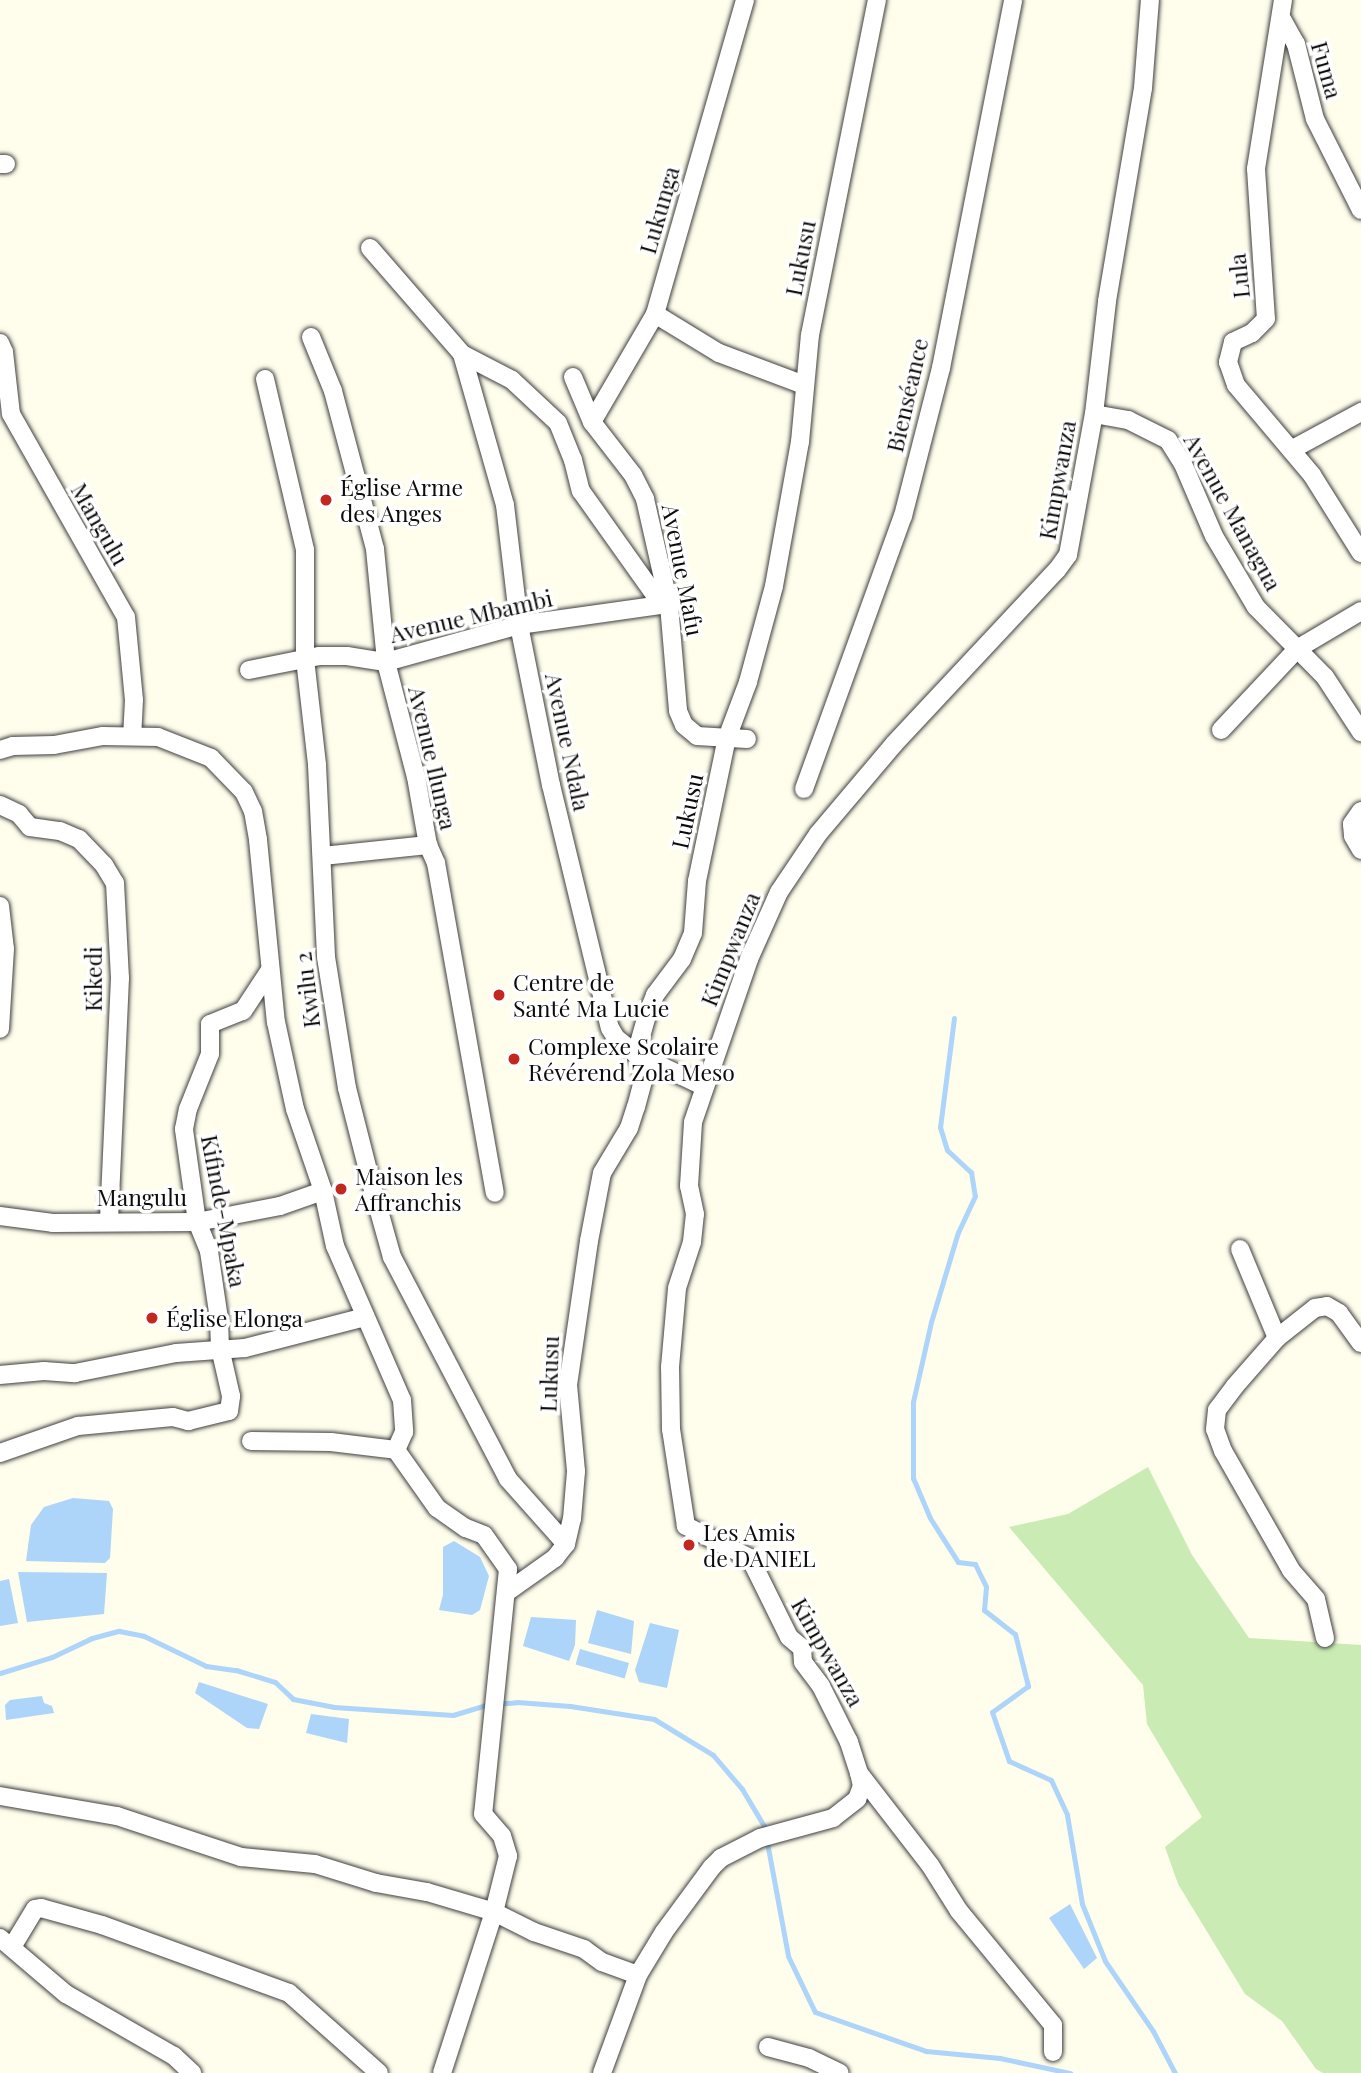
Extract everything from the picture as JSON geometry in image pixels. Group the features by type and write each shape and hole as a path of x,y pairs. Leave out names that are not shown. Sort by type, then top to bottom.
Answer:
{"street":[{"name":"Lukunga","path":"592,422 655,314 745,0"},
{"name":"Lukusu","path":"566,1544 572,1520 576,1471 568,1385 580,1285 603,1173 629,1128 643,1082 642,1064 636,1054 655,995 682,959 693,933 697,881 727,738 748,682 774,586 800,442 810,335 877,0"},
{"name":"Bienséance","path":"804,789 903,516 941,368 1013,0"},
{"name":"Kimpwanza","path":"1053,2052 1053,2025 959,1911 930,1865 859,1773 849,1742 821,1686 806,1667 802,1648 789,1637 750,1558 685,1526 671,1429 670,1367 677,1288 692,1241 695,1214 690,1186 693,1122 749,959 790,874 818,834 894,744 1058,570 1068,555 1094,414 1107,300 1143,88 1150,0"},
{"path":"1282,19 1283,0"},
{"name":"Fuma","path":"1282,19 1296,44 1315,119 1361,210"},
{"name":"Lula","path":"1282,19 1256,169 1266,319 1252,333 1233,342 1228,362 1236,386 1312,475 1361,553"},
{"path":"370,248 462,354 512,380 558,423 573,460 581,491 666,605"},
{"path":"655,314 719,354 804,385"},
{"name":"Avenue Ilunga","path":"312,337 333,391 375,549 386,662 416,777 428,845 436,863 495,1193"},
{"name":"Mangulu","path":"0,343 4,352 11,414 125,617 134,700 132,736"},
{"name":"Avenue Ndala","path":"462,354 505,505 519,625 551,785 610,1028 616,1038 636,1054 705,1087"},
{"name":"Avenue Mafu","path":"573,377 592,422 633,475 645,499 666,605 678,710 684,725 697,736 747,739"},
{"name":"Kwilu 2","path":"265,379 305,550 304,659 317,765 326,957 347,1088 392,1257 508,1479 566,1544"},
{"path":"1291,450 1361,412"},
{"name":"Avenue Managua","path":"1094,414 1128,420 1168,440 1183,464 1214,536 1256,607 1325,677 1361,732"},
{"name":"Avenue Mbambi","path":"249,670 304,659 347,656 386,662 519,625 666,605"},
{"path":"1221,730 1297,649 1361,611"},
{"path":"0,750 13,746 54,746 103,736 158,737 211,758 244,792 253,811 258,839 276,1022 295,1109 323,1191 335,1246 402,1400 404,1432 396,1450"},
{"name":"Kikedi","path":"0,805 19,814 30,827 60,831 79,839 104,865 115,883 120,978 109,1222"},
{"path":"1356,817 1353,836 1361,850"},
{"path":"322,856 428,845"},
{"path":"0,906 5,949 0,1029"},
{"name":"Kifinde-Mpaka","path":"0,1453 38,1437 78,1426 173,1417 188,1421 229,1411 230,1396 220,1348 219,1319 209,1251 197,1222 184,1129 188,1109 210,1054 210,1024 243,1011 270,970"},
{"name":"Mangulu","path":"0,1216 53,1223 197,1222 280,1206 323,1191"},
{"path":"1240,1249 1266,1317 1278,1338"},
{"path":"1325,1638 1316,1599 1292,1570 1223,1451 1214,1429 1217,1409 1278,1338 1315,1308 1327,1306 1339,1313 1361,1343"},
{"path":"0,1376 44,1371 75,1373 176,1353 245,1348 277,1342 365,1317"},
{"path":"251,1441 331,1442 396,1450 444,1515 489,1540 508,1569 483,1814 502,1836 508,1856 494,1912 442,2073"},
{"path":"507,1592 555,1558 566,1544"},
{"path":"602,2073 638,1975 692,1891 721,1858 760,1838 833,1818 857,1799 862,1786 859,1773"},
{"path":"0,1796 117,1816 241,1857 315,1864 376,1883 427,1892 494,1912 534,1932 584,1949 602,1962 638,1975"},
{"path":"192,2073 174,2056 66,1994 30,1967 6,1943 36,1909 40,1908 102,1925 289,1993 379,2073"},
{"path":"768,2047 809,2058 840,2073"}],"green space":[{"path":"1148,1467 1192,1555 1249,1638 1361,1645 1361,2073 1323,2073 1316,2069 1282,2021 1245,1994 1178,1884 1165,1847 1202,1817 1147,1724 1143,1685 1009,1527 1068,1514"}],"water":[{"path":"73,1498 109,1501 113,1509 110,1558 105,1563 26,1561 31,1525 44,1507"},
{"path":"454,1541 480,1557 489,1576 480,1610 472,1615 439,1610 443,1595 443,1547"},
{"path":"18,1572 107,1573 104,1614 27,1622"},
{"path":"9,1579 18,1623 0,1626 0,1581"},
{"path":"597,1610 634,1621 631,1654 588,1643"},
{"path":"531,1617 576,1620 575,1645 569,1661 523,1646"},
{"path":"650,1623 679,1630 667,1688 639,1682 635,1670"},
{"path":"580,1649 629,1663 625,1678 576,1664"},
{"path":"199,1682 268,1704 259,1729 247,1728 195,1693"},
{"path":"42,1696 44,1703 52,1706 54,1713 6,1720 5,1705 10,1700"},
{"path":"311,1714 349,1719 347,1743 306,1733"},
{"path":"1070,1904 1097,1958 1084,1969 1049,1918"}],"waterway":[{"path":"954,1018 940,1127 947,1150 971,1172 975,1196 958,1232 931,1322 913,1402 913,1478 930,1518 958,1562 975,1564 986,1587 984,1610 1015,1634 1028,1686 992,1712 1009,1761 1051,1780 1067,1815 1082,1904 1105,1961 1153,2031 1175,2073"},
{"path":"0,1673 52,1657 92,1638 119,1631 144,1636 206,1666 236,1670 275,1682 293,1699 334,1707 453,1715 485,1705 517,1702 570,1706 654,1719 713,1755 742,1789 764,1826 788,1956 815,2012 926,2051 1000,2058 1070,2073"}],"place":[{"name":"Église Arme des Anges","path":"326,500"},
{"name":"Centre de Santé Ma Lucie","path":"499,995"},
{"name":"Complexe Scolaire Révérend Zola Meso","path":"514,1059"},
{"name":"Maison les Affranchis","path":"341,1189"},
{"name":"Église Elonga","path":"152,1318"},
{"name":"Les Amis de DANIEL","path":"689,1545"}]}
